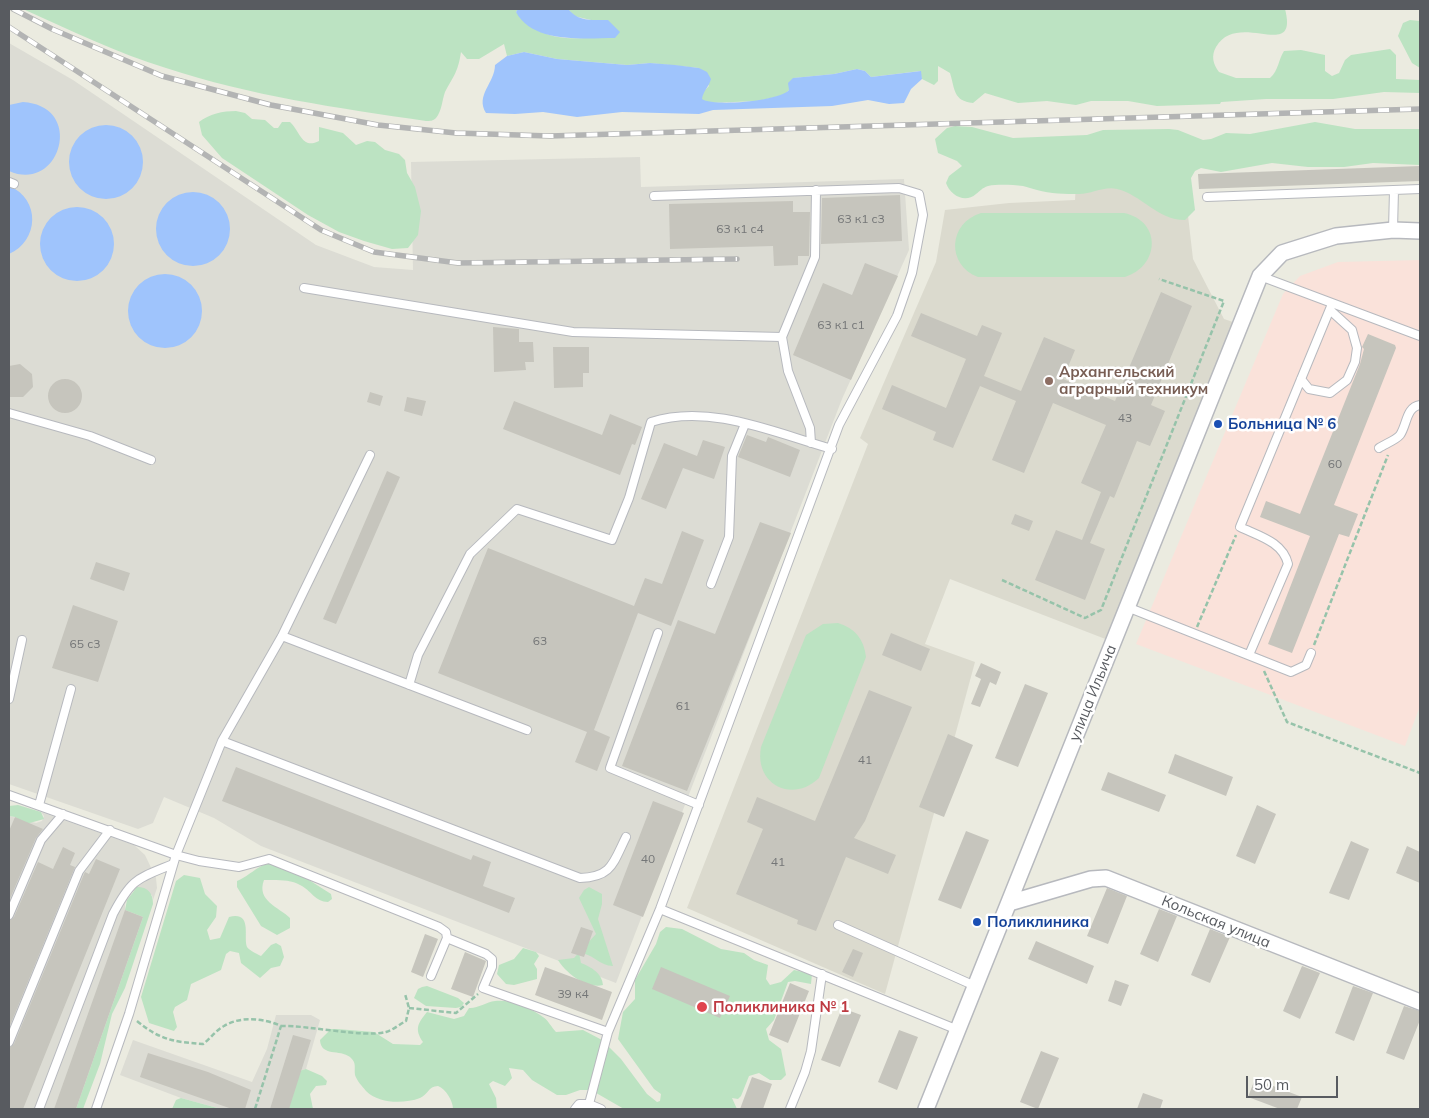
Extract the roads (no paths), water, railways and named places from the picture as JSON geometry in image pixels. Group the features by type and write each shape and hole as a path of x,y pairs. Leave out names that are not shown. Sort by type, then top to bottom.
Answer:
{"street":[{"path":"1260,276 1282,253 1336,236 1393,230 1420,231"},
{"name":"улица Ильича","path":"926,1109 1260,276"},
{"name":"Кольская улица","path":"1009,903 1091,879 1106,878 1420,1002"}],"lane":[{"path":"589,1104 608,1032 660,909 839,426 897,316 912,273 923,214 919,194 899,188 654,196"},
{"path":"1206,197 1420,189"},
{"path":"811,443 810,428 788,371 782,337 816,258 816,190"},
{"path":"1393,230 1394,190"},
{"path":"1260,276 1331,307 1420,336"},
{"path":"304,288 573,332 782,337"},
{"path":"1249,655 1288,564 1286,554 1281,547 1240,527 1331,307"},
{"path":"1302,379 1309,389 1330,393 1347,380 1355,362 1358,348 1352,330 1331,307"},
{"path":"1379,448 1400,436 1410,411 1416,406 1420,406"},
{"path":"9,413 90,436 151,460"},
{"path":"409,684 418,655 470,554 517,510 612,540 629,498 651,422 668,417 717,416 832,449"},
{"path":"711,584 729,537 732,456 745,424"},
{"path":"96,1109 129,1014 176,855 222,742 282,636 370,455"},
{"path":"1127,607 1195,632 1291,672 1306,665 1310,653"},
{"path":"658,633 610,768 699,805"},
{"path":"282,636 527,730"},
{"path":"9,699 22,640"},
{"path":"39,805 71,689"},
{"path":"222,742 580,878 598,877 610,867 626,837"},
{"path":"9,795 176,855 199,861 239,867 269,859 439,927 446,932 447,938 431,976"},
{"path":"9,915 41,840 63,814"},
{"path":"9,1042 79,871 110,830"},
{"path":"39,1109 113,914 123,894 134,881 173,864"},
{"path":"660,909 958,1030"},
{"path":"838,925 975,986"},
{"path":"447,938 486,954 492,959 492,967 483,988 608,1032"},
{"path":"790,1109 806,1072 811,1051 822,974"},
{"path":"575,1109 579,1104 589,1104 601,1109"}],"water":[{"path":"518,9 568,9 581,18 608,20 620,32 615,38 560,37 534,30 516,12"},
{"path":"524,52 557,59 627,65 650,63 699,68 707,72 711,79 702,99 719,103 746,102 773,97 789,90 788,83 793,78 834,74 857,69 865,71 871,77 921,71 922,79 911,89 904,103 889,104 868,100 832,106 713,110 699,114 622,112 577,117 543,112 515,114 486,113 483,107 483,100 495,65 507,56"},
{"path":"23,102 43,107 55,118 60,132 59,147 52,160 42,170 27,175 9,171 9,105"},
{"path":"106,125 120,128 132,136 140,148 143,162 140,176 132,188 120,196 106,199 92,196 80,188 72,176 69,162 72,148 80,136 92,128"},
{"path":"9,186 27,200 32,220 31,230 26,240 19,248 9,254"},
{"path":"193,192 207,195 219,203 227,215 230,229 227,243 219,255 207,263 193,266 179,263 167,255 159,243 156,229 159,215 167,203 179,195"},
{"path":"77,207 91,210 103,218 111,230 114,244 111,258 103,270 91,278 77,281 63,278 51,270 43,258 40,244 43,230 51,218 63,210"},
{"path":"165,274 179,277 191,285 199,297 202,311 199,325 191,337 179,345 165,348 151,345 139,337 131,325 128,311 131,297 139,285 151,277"}],"railway":[{"path":"13,9 52,29 162,76 271,105 378,125 456,133 550,136 1420,109"},
{"path":"9,27 321,230 374,252 458,263 737,259"}],"place":[{"name":"Архангельский аграрный техникум","path":"1049,381"},
{"name":"Больница № 6","path":"1218,424"},
{"name":"Поликлиника","path":"977,922"},
{"name":"Поликлиника № 1","path":"702,1007"}]}
